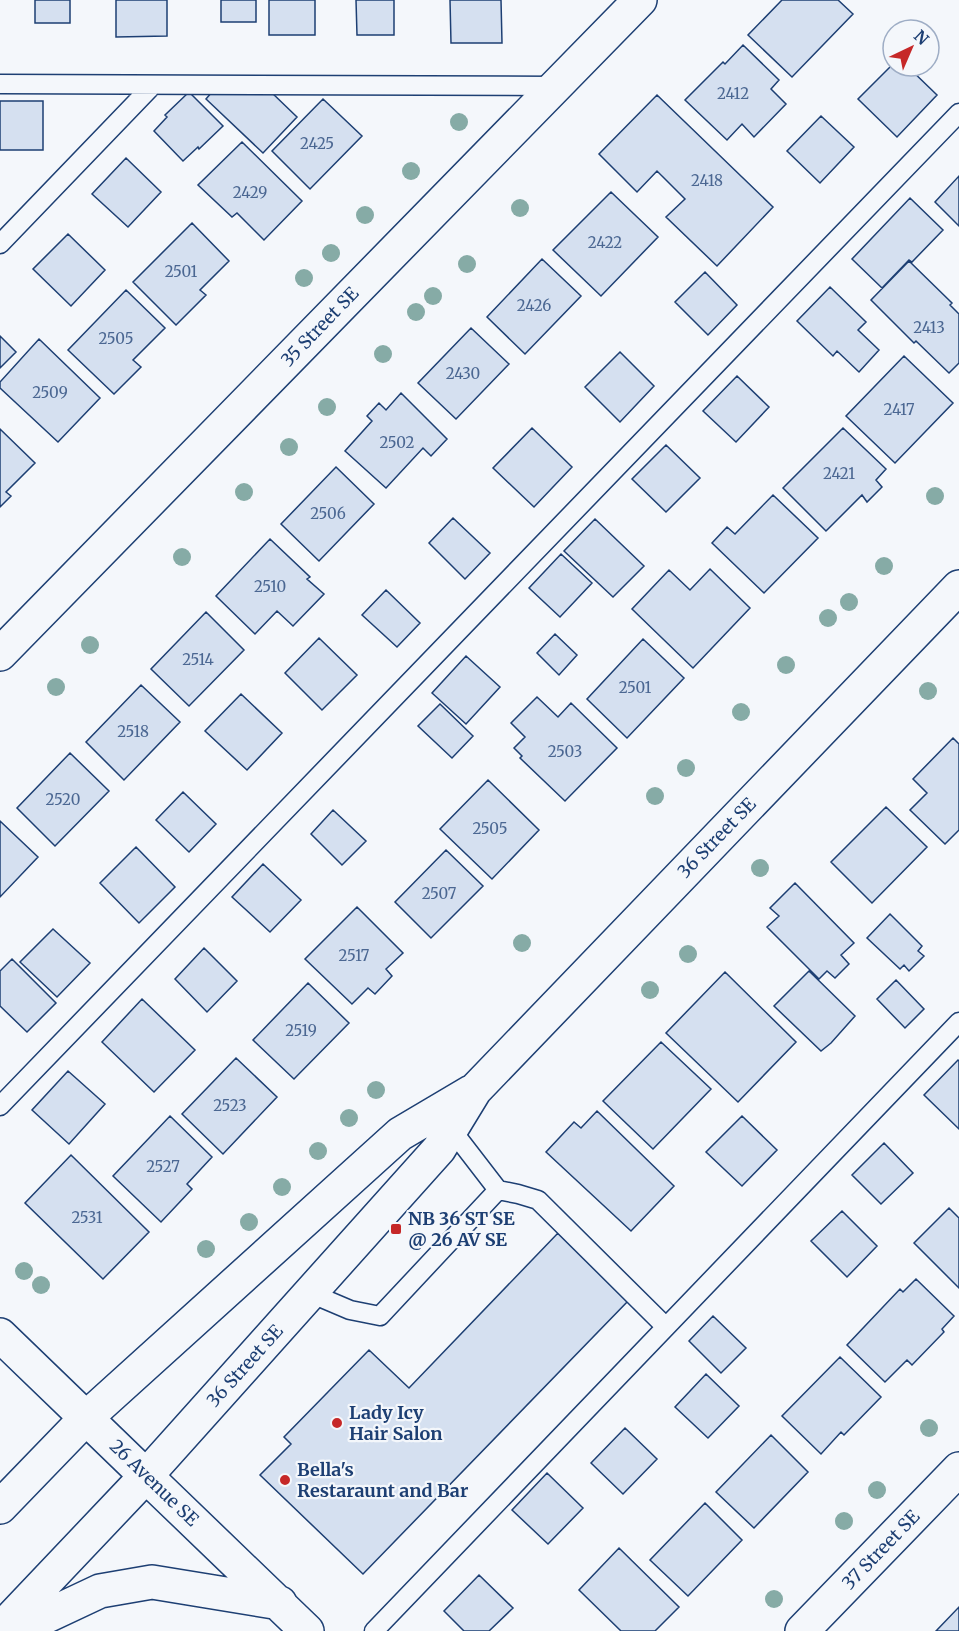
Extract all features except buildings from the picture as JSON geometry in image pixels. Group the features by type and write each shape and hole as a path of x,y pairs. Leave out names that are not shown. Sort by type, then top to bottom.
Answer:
{"main road":[{"name":"35 Street SE","path":"0,654 640,0"},
{"name":"36 Street SE","path":"0,1630 146,1476 439,1149 475,1090 959,587"},
{"name":"36 Street SE","path":"0,1507 86,1418 400,1134 475,1090"},
{"name":"26 Avenue SE","path":"0,1335 308,1631"},
{"name":"37 Street SE","path":"802,1631 959,1469"},
{"path":"15,1631 100,1591 152,1582 280,1603"}],"lane":[{"path":"0,84 555,87"},
{"path":"0,244 153,84"},
{"path":"0,1106 959,113"},
{"path":"374,1631 959,1022"},
{"path":"451,1129 498,1190 538,1200 666,1327"},
{"path":"310,1293 350,1310 380,1316 498,1190"}],"place":[{"name":"NB 36 ST SE @ 26 AV SE","path":"396,1229"},
{"name":"Lady Icy Hair Salon","path":"337,1423"},
{"name":"Bella's Restaraunt and Bar","path":"285,1480"}]}
